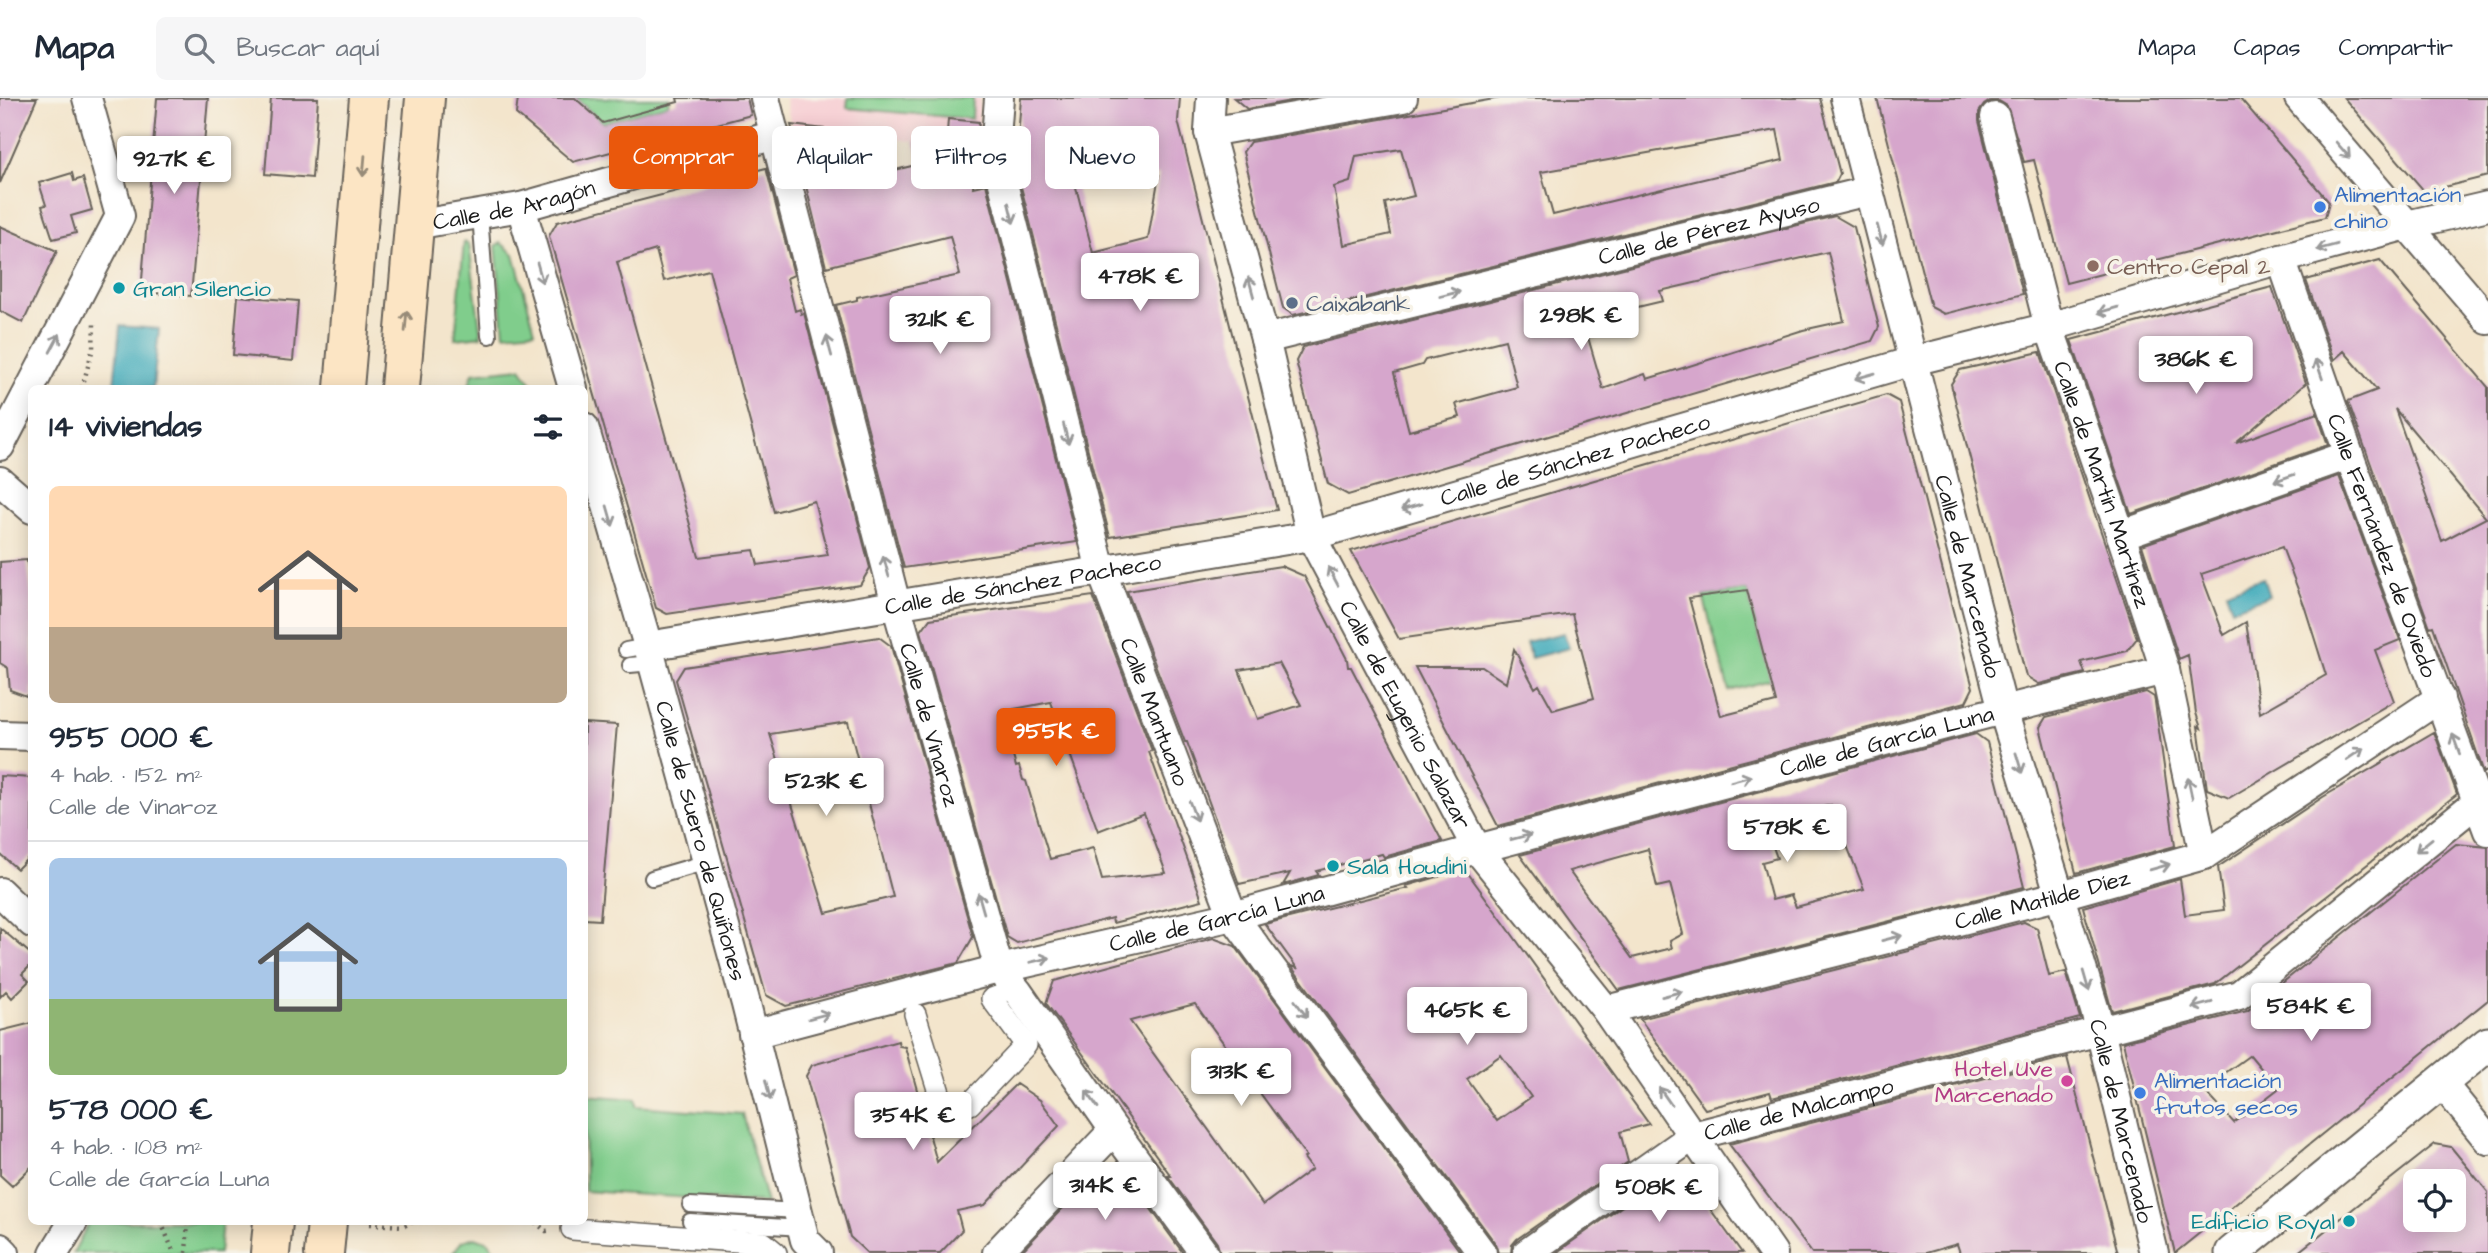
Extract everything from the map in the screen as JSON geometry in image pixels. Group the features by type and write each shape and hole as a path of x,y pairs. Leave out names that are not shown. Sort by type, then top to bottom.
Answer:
{"main road":[{"path":"344,385 369,98"},
{"path":"400,385 425,98"},
{"path":"270,1253 273,1225"},
{"path":"324,1253 327,1225"}],"street":[{"path":"32,385 120,216 86,98"},
{"name":"Calle de Vinaroz","path":"765,98 773,126"},
{"name":"Calle Mantuano","path":"999,98 995,152 1101,570 1233,916 1482,1253"},
{"name":"Calle de Eugenio Salazar","path":"1211,98 1209,132 1265,339 1311,536 1476,849 1606,1010 1773,1253"},
{"path":"1209,132 1403,98"},
{"name":"Calle de Marcenado","path":"1845,98 2003,710 2061,895 2100,1032 2154,1253"},
{"path":"2299,98 2488,320"},
{"name":"Calle de Martín Martínez","path":"1994,117 2049,327 2165,670 2204,855"},
{"name":"Calle de Aragón","path":"414,225 521,207 772,136"},
{"name":"Calle de Vinaroz","path":"789,189 896,604 998,983 1018,992 1204,1253"},
{"name":"Calle de Pérez Ayuso","path":"1265,339 1868,191"},
{"name":"Calle de Sánchez Pacheco","path":"639,656 896,604 1311,536 1913,361 2049,327 2407,225 2488,206"},
{"path":"521,207 572,385"},
{"name":"Calle Fernández de Oviedo","path":"2281,259 2349,455 2488,831"},
{"path":"0,446 28,392"},
{"name":"Calle de Suero de Quiñones","path":"588,444 639,656 707,862 803,1237"},
{"path":"2121,535 2349,455"},
{"path":"0,481 28,506"},
{"name":"Calle de García Luna","path":"753,1034 998,983 1476,849 2165,670"},
{"name":"Calle Matilde Díez","path":"1606,1010 2061,895 2204,855 2440,698"},
{"path":"0,735 28,736"},
{"name":"Calle de Malcampo","path":"1527,1253 1693,1136 2239,995 2477,803"},
{"path":"0,892 28,919"},
{"path":"915,1014 945,1112 970,1104 1026,1045 992,999 998,983"},
{"path":"2232,1253 2488,1044"},
{"path":"2441,1082 2488,1140"},
{"path":"997,1253 1114,1130"},
{"path":"54,1253 71,1225"},
{"path":"572,1229 764,1243 776,1253"},
{"path":"0,1248 5,1253"}],"lane":[{"path":"480,214 489,335"},
{"path":"652,878 707,862"},
{"path":"690,1205 803,1237"},
{"path":"690,1221 803,1237"}],"path":[{"path":"162,1225 174,1253"},
{"path":"186,1253 188,1225"},
{"path":"387,1225 406,1225"}],"shaded area":[{"path":"785,98 980,98 978,126 911,126 911,141 897,139 897,126 791,125"}],"green space":[{"path":"575,98 669,98 668,105 603,123"},
{"path":"848,98 973,98 972,119 847,108"},
{"path":"464,242 469,244 481,336 455,339"},
{"path":"501,243 514,254 535,331 504,334 496,245"},
{"path":"521,368 533,385 469,385 473,373"},
{"path":"1747,590 1771,680 1729,691 1703,596"},
{"path":"588,1095 636,1099 636,1106 742,1114 767,1203 588,1191"},
{"path":"87,1225 222,1225 219,1253 73,1253"},
{"path":"475,1237 489,1242 496,1253 453,1253 462,1241"}],"water":[{"path":"120,326 159,329 153,385 114,385"},
{"path":"2263,578 2269,596 2232,609 2226,591"},
{"path":"1564,633 1569,648 1531,658 1526,642"}],"building":[{"path":"0,98 37,98 0,183"},
{"path":"157,98 208,98 191,296 141,292"},
{"path":"271,98 318,98 312,178 265,174"},
{"path":"518,98 575,98 603,123 678,102 677,98 747,98 751,115 709,126 609,126 609,152 573,162 516,114"},
{"path":"1021,98 1180,98 1178,121 1277,510 1110,537 1022,189 1031,189 1031,126 1019,126","holes":["1045,126 1159,126 1159,189 1157,189 1148,239 1093,253 1076,189 1045,189"]},
{"path":"1234,98 1307,98 1247,109"},
{"path":"1500,98 1820,98 1840,174 1836,182 1293,315 1283,308 1243,152 1250,142","holes":["1777,130 1783,160 1553,215 1541,172","1401,149 1414,196 1385,203 1391,234 1344,245 1334,187 1350,182 1356,156"]},
{"path":"1877,98 2240,98 2329,202 2325,217 2066,283 2034,160 2024,162 2007,106 1999,101 1990,101 1979,112 1979,121 2023,294 1944,314 1931,307"},
{"path":"2344,98 2488,98 2488,176 2425,192"},
{"path":"948,119 979,122 979,126 947,126"},
{"path":"911,166 911,189 987,189 1077,542 904,568 836,305 857,300 857,297 960,275 950,236 826,267 807,189 897,189 897,170"},
{"path":"766,168 794,275 787,278 795,311 800,309 801,314 804,313 870,568 860,585 667,614 656,608 549,236 557,222 685,189 758,189 758,170","holes":["656,250 664,281 709,270 774,512 814,501 828,555 758,565 754,550 699,557 617,262"]},
{"path":"72,173 74,181 83,178 92,210 71,216 76,233 53,239 42,206 46,205 39,183"},
{"path":"1835,216 1854,227 1879,327 1872,341 1348,495 1328,484 1296,361 1303,347","holes":["1828,252 1844,321 1803,330 1647,379 1645,374 1603,389 1583,320 1663,301 1660,291","1505,340 1517,387 1456,404 1460,417 1409,431 1394,373 1422,365 1425,360"]},
{"path":"0,226 57,251 23,323 0,311"},
{"path":"2380,260 2488,387 2488,770 2484,773 2433,626 2430,627 2348,401 2377,390 2344,351 2334,360 2306,280","holes":["2395,409 2486,518 2442,541"]},
{"path":"2272,287 2306,383 2236,443 2317,413 2328,445 2131,514 2071,340"},
{"path":"238,296 298,301 293,361 233,355"},
{"path":"2040,352 2137,638 2127,651 2081,662 2085,673 2039,684 2026,676 1951,384 1960,370"},
{"path":"1886,395 1899,402 1973,688 1966,702 1498,826 1415,667 1482,667 1506,683 1514,649 1535,688 1539,685 1553,710 1594,698 1572,614 1399,639 1351,551","holes":["1747,590 1776,702 1721,716 1689,598"]},
{"path":"2339,476 2400,640 2375,650 2394,701 2229,798 2207,789 2198,726 2201,728 2196,713 2188,655 2179,659 2142,545","holes":["2282,547 2326,675 2260,713 2246,622 2224,635 2201,574"]},
{"path":"27,560 28,697 10,690 8,668 0,663 0,562"},
{"path":"1281,566 1304,576 1347,659 1348,667 1351,667 1442,841 1384,857 1382,854 1316,871 1319,875 1283,885 1290,873 1239,884 1187,742 1127,591","holes":["1279,663 1301,705 1258,719 1239,670"]},
{"path":"1093,596 1152,751 1149,752 1202,900 1113,923 1112,918 1017,943 1007,937 921,631 930,619","holes":["1051,702 1098,831 1144,813 1166,873 1102,880 1093,848 1050,859 1026,781 1023,780 1019,766 1016,767 1003,720 1016,717 1014,709"]},
{"path":"879,637 891,646 973,937 958,963 786,1006 766,995 676,680 684,667","holes":["848,722 893,897 826,913 770,734"]},
{"path":"2146,692 2154,697 2155,702 2175,846 2076,873 2040,727 2046,717"},
{"path":"588,723 617,725 600,920 588,919"},
{"path":"2434,732 2457,794 2215,984 2112,1011 2083,907 2180,879 2185,915 2224,910 2218,867 2323,797"},
{"path":"1976,734 1987,742 2024,887 1619,990 1520,855","holes":["1831,805 1864,889 1796,907 1791,895 1772,900 1762,862 1777,858 1764,822","1648,849 1657,887 1670,884 1683,934 1670,941 1672,948 1632,958 1569,871"]},
{"path":"0,776 28,778 28,858 17,869 0,854"},
{"path":"2456,844 2488,847 2488,1000 2175,1253 2123,1042 2247,1011","holes":["2250,1055 2278,1089 2234,1123 2203,1089"]},
{"path":"1465,869 1649,1124 1620,1132 1628,1162 1517,1239 1512,1245 1511,1253 1498,1253 1495,1243 1291,966 1297,968 1265,924 1408,888 1406,886","holes":["1501,1055 1531,1097 1497,1121 1467,1079"]},
{"path":"2024,922 2037,928 2049,976 2066,972 2080,1018 1772,1098 1770,1092 1705,1109 1640,1019"},
{"path":"0,928 28,952 28,968 22,974 28,982 12,998 6,991 0,997"},
{"path":"1213,938 1235,946 1461,1253 1220,1253 1217,1243 1168,1176 1171,1176 1046,1003 1054,981","holes":["1195,1004 1306,1156 1304,1158 1312,1169 1263,1205 1130,1021"]},
{"path":"28,1024 28,1170 12,1186 0,1175 0,1031"},
{"path":"898,1041 899,1046 905,1047 937,1162 1016,1084 1040,1100 1059,1126 985,1205 957,1211 962,1230 940,1253 867,1253 850,1237 806,1076 812,1065"},
{"path":"2067,1057 2118,1253 1960,1253 1957,1244 1926,1253 1812,1253 1729,1144"},
{"path":"2435,1144 2451,1147 2488,1192 2488,1253 2297,1253 2403,1169 2403,1232 2466,1232 2466,1169 2403,1169"},
{"path":"1679,1166 1742,1253 1556,1253"},
{"path":"1099,1170 1124,1172 1183,1253 1020,1253"}],"place":[{"name":"Alimentación chino","path":"2320,207"},
{"name":"Centro Cepal 2","path":"2093,266"},
{"name":"Gran Silencio","path":"119,288"},
{"name":"Caixabank","path":"1292,303"},
{"name":"Sala Houdini","path":"1333,866"},
{"name":"Hotel Uve Marcenado","path":"2067,1081"},
{"name":"Alimentación frutos secos","path":"2140,1093"},
{"name":"Edificio Royal","path":"2349,1221"}]}
